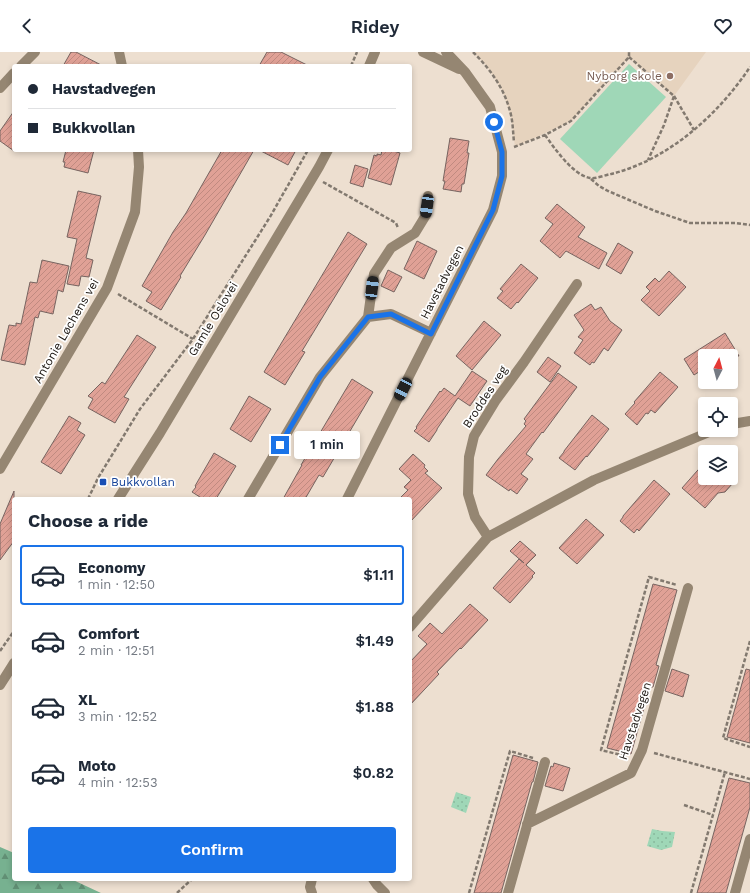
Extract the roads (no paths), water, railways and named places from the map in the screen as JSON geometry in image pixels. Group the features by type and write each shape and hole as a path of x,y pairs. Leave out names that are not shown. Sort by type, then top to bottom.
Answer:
{"street":[{"path":"23,64 35,52"},
{"path":"119,52 122,64"},
{"path":"370,64 375,52"},
{"name":"Havstadvegen","path":"423,52 465,72"},
{"name":"Havstadvegen","path":"348,497 493,210 502,176 502,152 490,107 465,72 446,52"},
{"path":"0,88 12,76"},
{"name":"Antonie Løchens vei","path":"0,469 107,288 135,212 139,167 138,152"},
{"name":"Gamle Oslovei","path":"119,497 160,433 327,152"},
{"path":"249,497 320,377 368,317 374,274 391,248 415,233 426,215 428,196"},
{"name":"Broddes veg","path":"488,537 475,517 468,494 469,456 474,436 496,400 524,362 577,284"},
{"path":"368,317 391,314 431,334"},
{"path":"738,423 750,421"},
{"path":"412,625 488,537 594,480 698,437"},
{"name":"Havstadvegen","path":"527,824 631,773 642,750 688,588"},
{"path":"0,685 12,666"},
{"path":"508,893 545,762"},
{"path":"735,893 750,839"},
{"path":"312,881 310,887 312,893"},
{"path":"374,881 385,893"}],"place":[{"name":"Nyborg skole","path":"670,76"},
{"name":"Bukkvollan","path":"103,482"}]}
